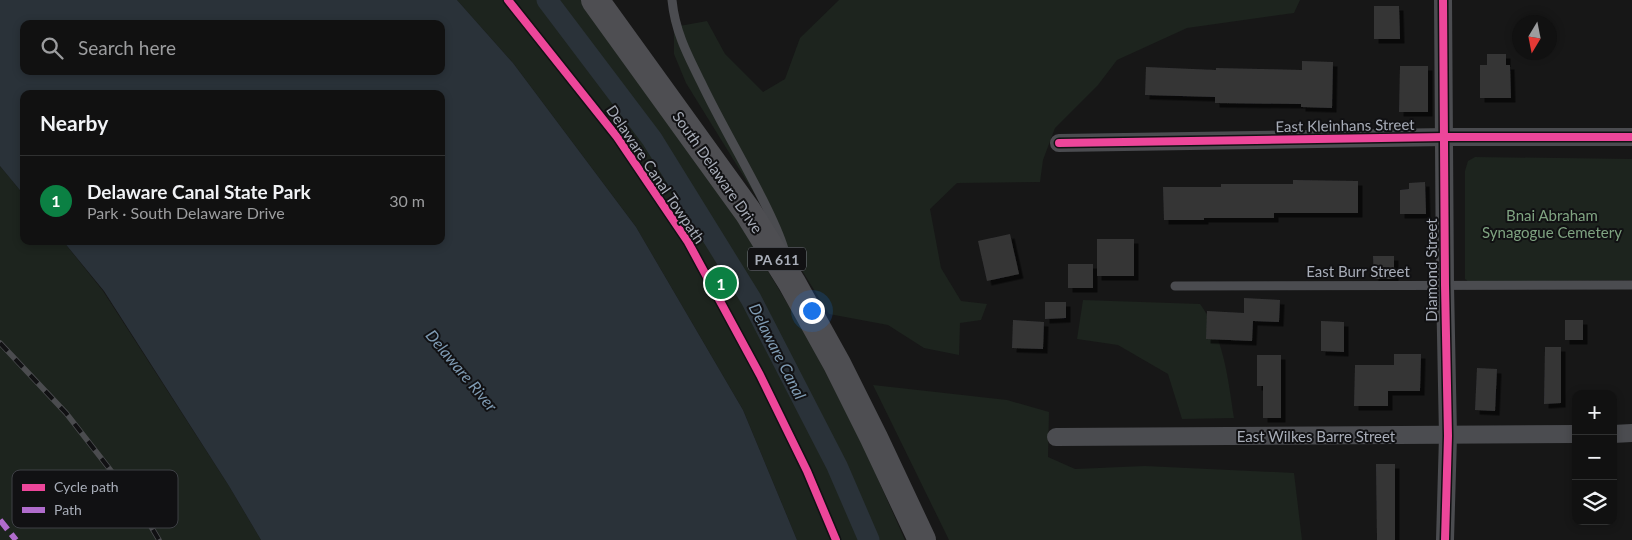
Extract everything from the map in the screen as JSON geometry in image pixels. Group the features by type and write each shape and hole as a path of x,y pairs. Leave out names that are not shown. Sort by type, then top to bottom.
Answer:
{"highway":[{"name":"South Delaware Drive","path":"595,0 748,212 792,283 821,333 874,438 922,540"}],"street":[{"name":"Diamond Street","path":"1443,0 1445,137 1444,285 1448,436 1445,540"},
{"name":"East Kleinhans Street","path":"1059,143 1445,137 1632,137"},
{"path":"1617,434 1632,433"},
{"name":"East Wilkes Barre Street","path":"1056,437 1572,434"}],"lane":[{"path":"672,0 674,19 685,50 780,236 792,283"},
{"name":"East Burr Street","path":"1175,286 1632,285"}],"green space":[{"path":"457,0 582,0 732,211 808,338 865,450 905,540 797,540 743,410 636,227 513,63"},
{"path":"839,0 1300,0 1294,13 1187,28 1117,60 1098,85 1055,128 1043,160 1040,182 957,183 930,209 941,268 961,301 987,304 981,320 960,323 959,355 924,348 888,325 829,314 686,83 674,54 674,27 707,21 725,54 763,92 785,79 800,38"},
{"name":"Bnai Abraham Synagogue Cemetery","path":"1475,157 1632,159 1632,280 1469,282 1465,279 1465,171 1468,161"},
{"path":"0,166 20,190 20,245 66,245 103,291 229,486 261,540 0,540"},
{"path":"1083,300 1200,304 1215,330 1220,344 1234,418 1182,419 1168,374 1118,345 1077,339"},
{"path":"873,385 1007,400 1049,412 1048,457 1075,469 1145,466 1294,473 1302,540 949,540"}],"water":[{"name":"Delaware River","path":"0,0 457,0 513,63 636,227 743,410 797,540 261,540 229,486 104,291 66,245 445,245 445,90 20,90 20,190 0,166"}],"building":[{"path":"1374,6 1399,6 1400,39 1374,39"},
{"path":"1487,54 1506,54 1506,65 1510,65 1511,98 1480,98 1480,65 1487,65"},
{"path":"1302,61 1333,62 1332,108 1301,107 1301,104 1215,103 1215,97 1145,95 1146,67 1216,70 1216,68 1302,70"},
{"path":"1400,66 1428,66 1428,112 1399,112"},
{"path":"1293,180 1358,181 1358,213 1274,213 1274,218 1164,220 1163,187 1221,187 1221,184 1293,184"},
{"path":"1425,182 1426,214 1400,214 1400,190 1409,189 1409,183"},
{"path":"1010,234 1019,274 987,281 978,241"},
{"path":"1097,239 1134,239 1134,276 1097,276"},
{"path":"1373,256 1394,256 1394,279 1374,279"},
{"path":"1068,264 1093,264 1093,288 1068,288"},
{"path":"1244,298 1280,300 1279,322 1253,321 1252,341 1206,339 1207,311 1244,313"},
{"path":"1045,302 1066,302 1066,318 1045,319"},
{"path":"1013,320 1044,322 1043,349 1012,348"},
{"path":"1565,320 1583,320 1583,340 1565,340"},
{"path":"1321,321 1344,322 1344,352 1321,351"},
{"path":"1545,347 1561,347 1561,403 1544,404"},
{"path":"1394,354 1421,354 1420,391 1388,391 1388,406 1354,406 1355,365 1394,365"},
{"path":"1257,355 1281,355 1281,418 1263,418 1263,386 1257,386"},
{"path":"1477,368 1497,369 1495,411 1475,410"},
{"path":"1376,464 1395,464 1395,540 1377,540"}],"waterway":[{"name":"Delaware Canal","path":"547,0 652,139 751,299 837,466 869,540"}],"railway":[{"path":"0,343 66,413 110,470"},
{"path":"152,528 159,540"}],"marked path":[{"path":"0,520 16,540"}],"cycle path":[{"name":"Delaware Canal Towpath","path":"508,0 617,137 688,242 760,375 807,471 836,540"},
{"path":"1443,0 1448,436 1445,540"},
{"path":"1059,143 1445,137 1632,137"}],"place":[{"name":"Delaware Canal State Park","path":"721,283"}]}
